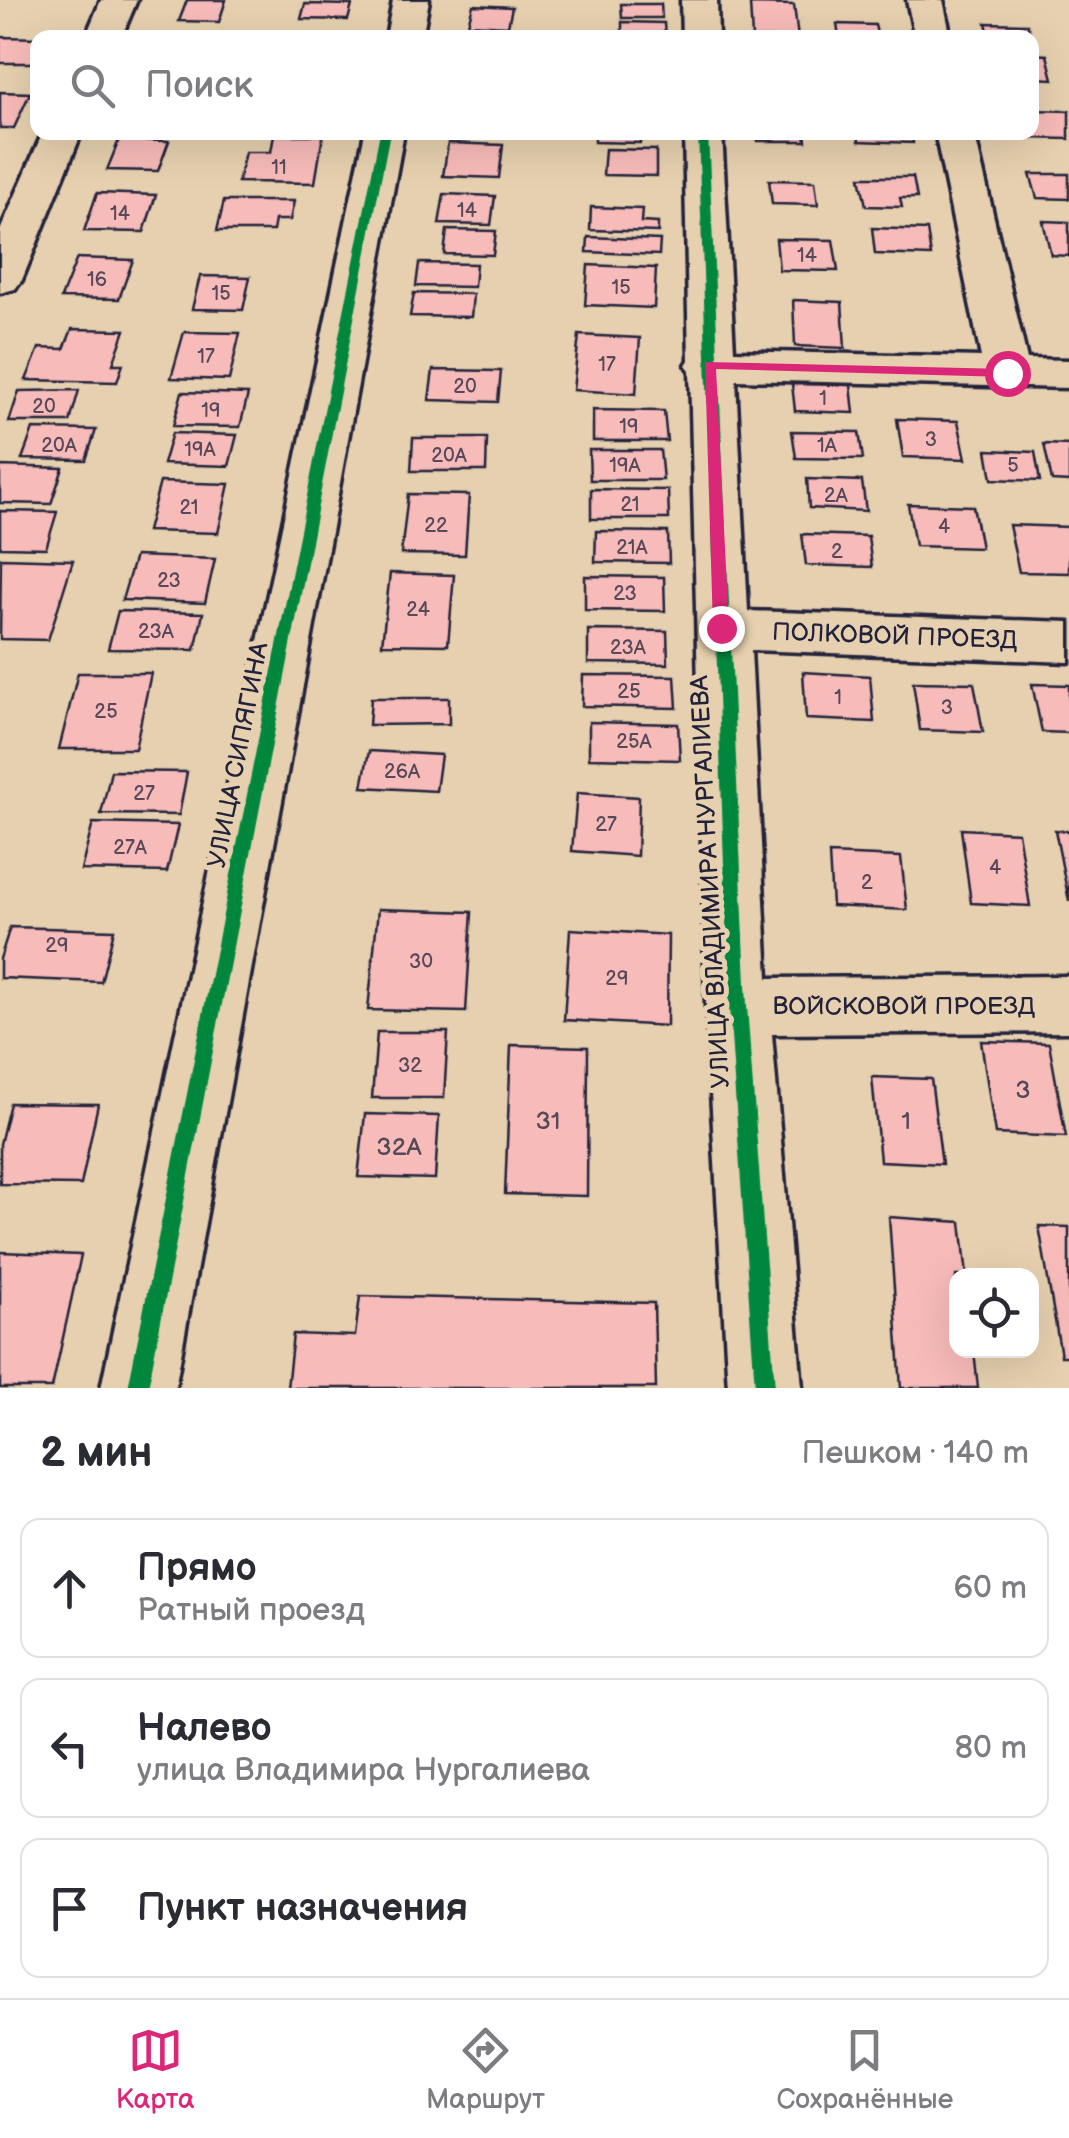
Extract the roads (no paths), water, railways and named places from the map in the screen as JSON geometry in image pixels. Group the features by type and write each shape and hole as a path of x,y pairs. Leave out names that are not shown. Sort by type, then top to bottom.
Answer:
{"street":[{"path":"107,30 120,0"},
{"path":"405,30 411,0"},
{"path":"699,0 700,30"},
{"path":"925,0 931,30"},
{"path":"0,280 60,140"},
{"name":"УЛИЦА СИПЯГИНА","path":"138,1388 383,140"},
{"name":"УЛИЦА ВЛАДИМИРА НУРГАЛИЕВА","path":"702,140 738,1006 765,1388"},
{"path":"956,140 1007,373"},
{"path":"710,365 1069,374"},
{"name":"ПОЛКОВОЙ ПРОЕЗД","path":"721,628 1069,642"},
{"name":"ВОЙСКОВОЙ ПРОЕЗД","path":"738,1006 1069,1004"}]}
